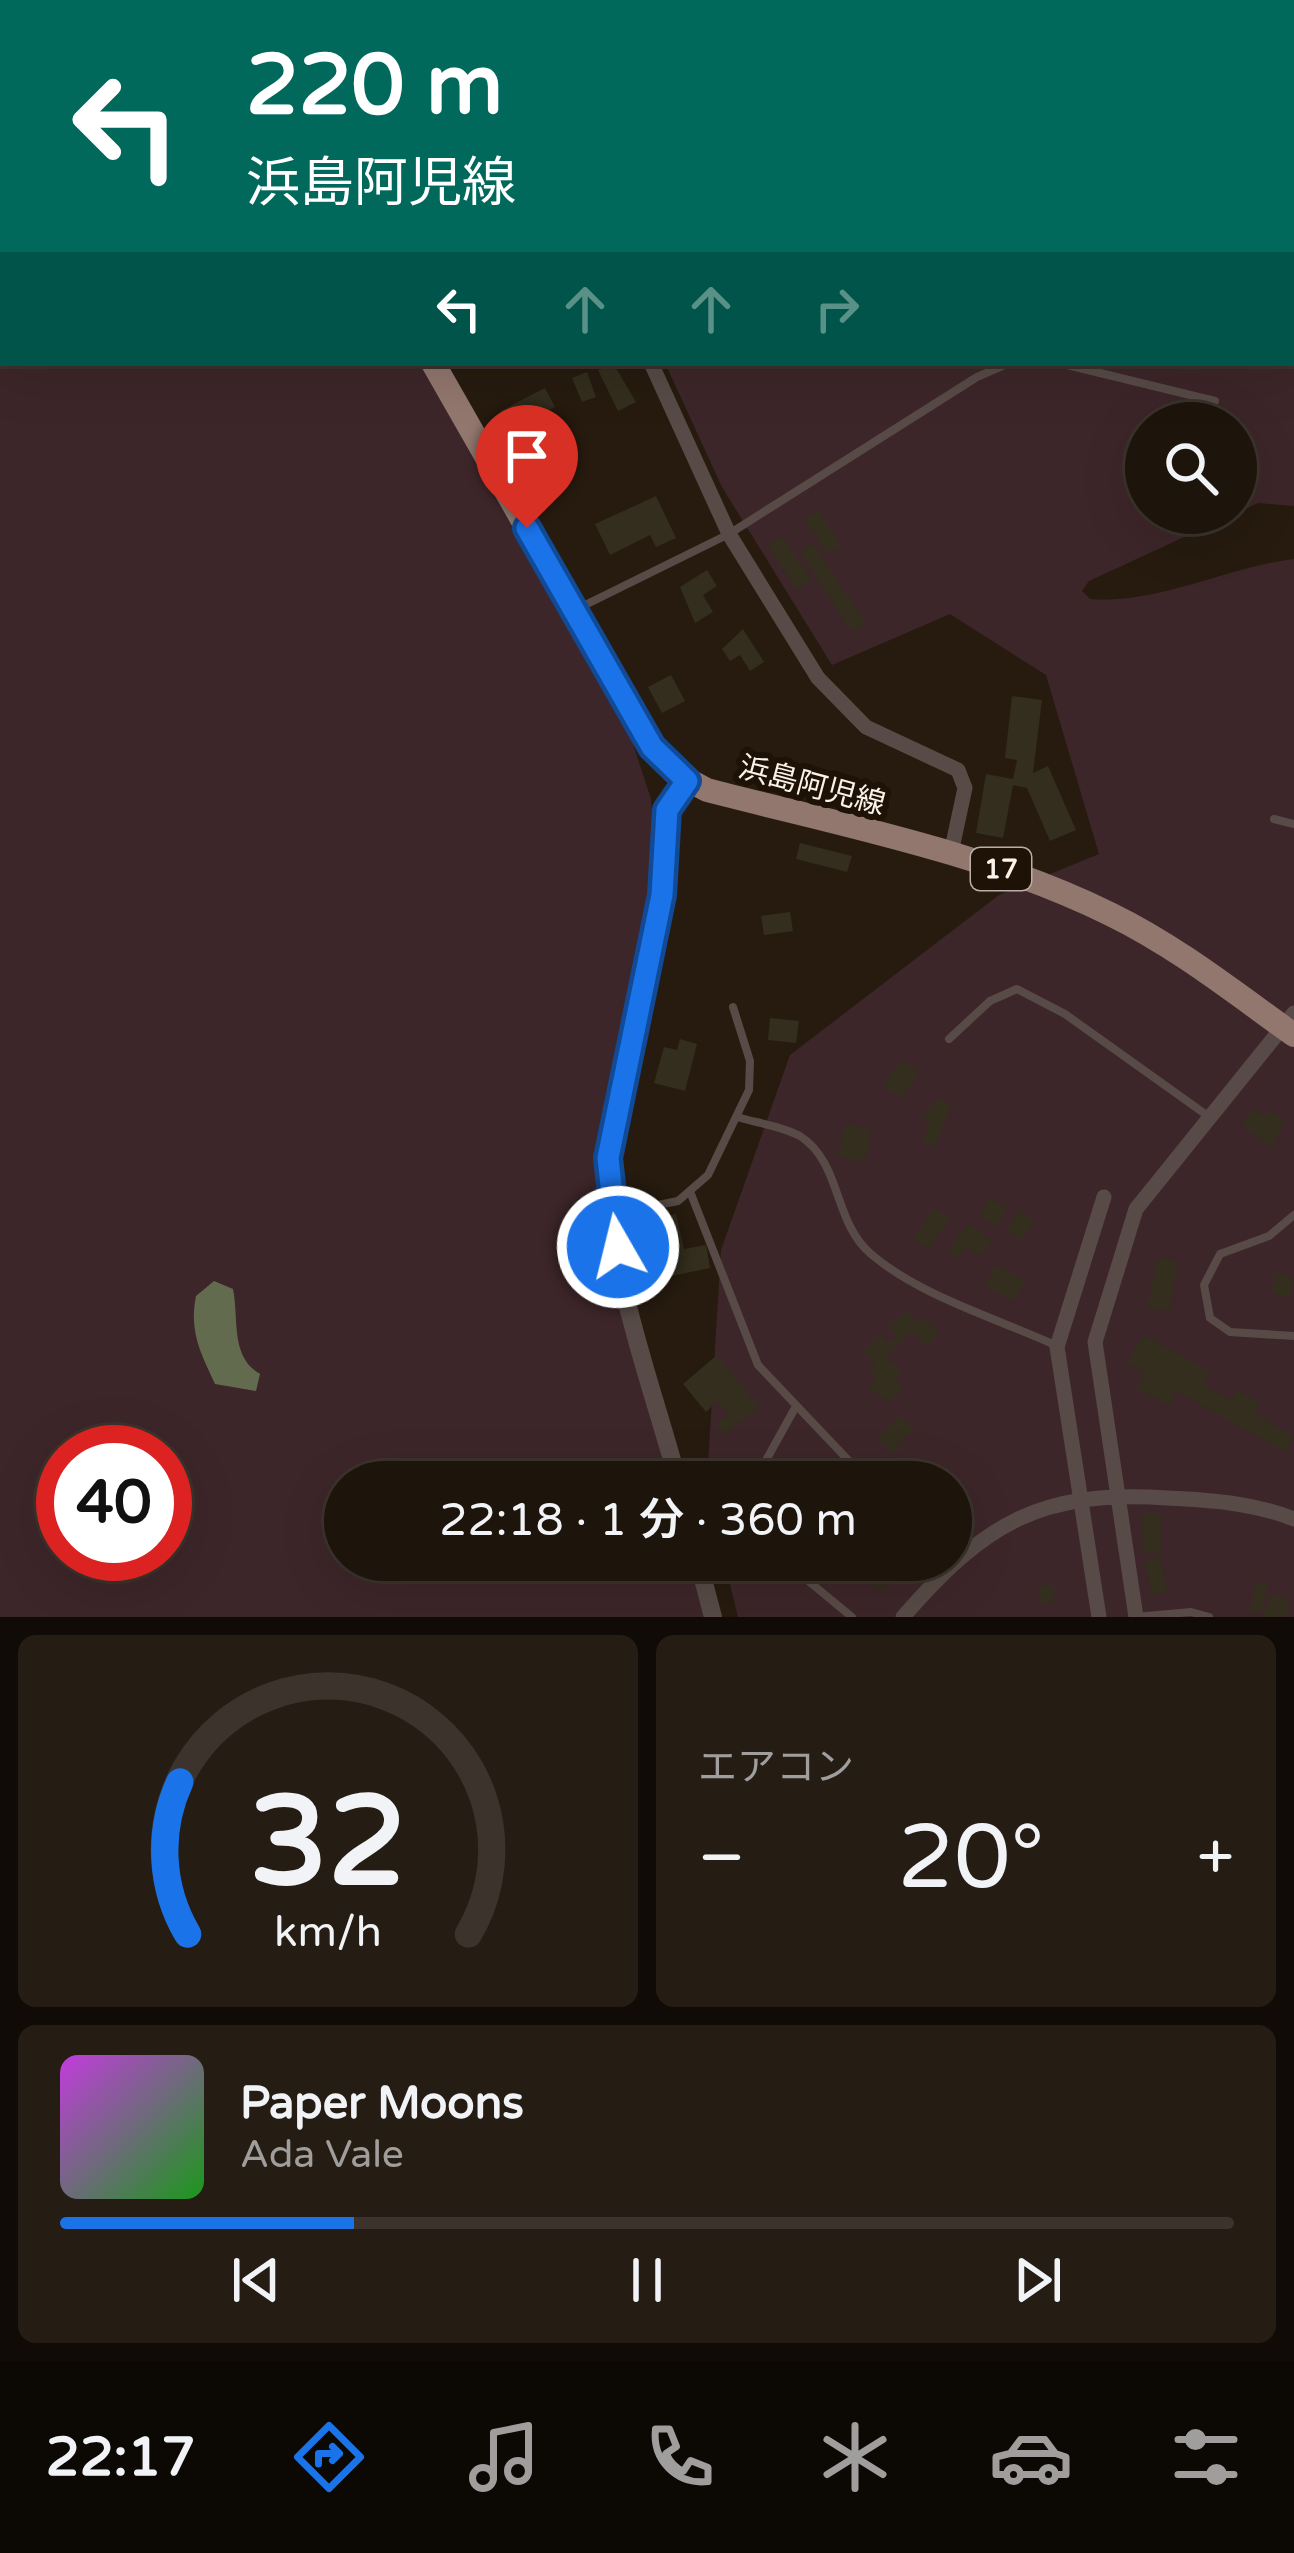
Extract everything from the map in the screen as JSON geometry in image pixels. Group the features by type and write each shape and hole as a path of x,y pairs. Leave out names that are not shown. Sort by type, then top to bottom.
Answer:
{"main road":[{"path":"435,366 652,747 687,781"},
{"name":"浜島阿児線","path":"687,781 952,853 1115,916 1291,1026"}],"street":[{"path":"652,366 729,534 802,654 847,712 879,734 950,761 958,770 965,788 952,853"},
{"path":"672,1461 611,1214 608,1158 662,895 667,810 687,781"},
{"path":"1136,1617 1095,1342 1136,1209 1209,1117 1291,1026"},
{"path":"1099,1617 1057,1346 1104,1197"},
{"path":"972,1545 1003,1523 1079,1498 1115,1495 1212,1500 1294,1520"},
{"path":"704,1581 713,1617"},
{"path":"903,1617 933,1581"}],"lane":[{"path":"574,610 729,534 977,376 1002,366"},
{"path":"1071,366 1214,401"},
{"path":"1274,819 1294,824"},
{"path":"949,1040 990,1001 1017,989 1065,1013 1209,1117"},
{"path":"611,1214 691,1194 737,1118 752,1075 733,1007"},
{"path":"737,1118 793,1132 814,1148 828,1168 854,1238 888,1267 1057,1346"},
{"path":"691,1194 752,1352 795,1408 848,1461"},
{"path":"1294,1215 1269,1236 1220,1254 1208,1271 1203,1301 1210,1318 1230,1332 1294,1336"},
{"path":"766,1461 795,1408"},
{"path":"808,1581 852,1617"},
{"path":"1136,1617 1191,1612 1209,1617"}],"shaded area":[{"path":"0,366 427,366 631,738 651,799 657,869 599,1144 597,1209 663,1461 324,1461 324,1581 695,1581 704,1617 0,1617"},
{"path":"666,366 1294,366 1294,506 1257,503 1257,402 1125,402 1125,534 1191,534 1089,581 1082,591 1090,599 1141,596 1294,559 1294,1617 738,1617 729,1581 972,1581 972,1461 708,1461 721,1250 790,1055 999,895 1099,854 1046,675 950,614 832,665 722,487"},
{"path":"214,1281 233,1289 240,1348 250,1367 260,1374 256,1391 215,1384 201,1351 194,1320 196,1296"}],"building":[{"path":"615,366 636,402 618,411 598,370"},
{"path":"587,372 596,397 582,402 572,378"},
{"path":"545,388 555,407 510,430 500,411"},
{"path":"656,496 676,538 656,547 650,535 610,555 595,524"},
{"path":"819,510 841,546 827,554 805,519"},
{"path":"782,535 812,580 797,590 768,545"},
{"path":"813,544 866,623 852,632 800,552"},
{"path":"707,570 717,586 703,595 713,612 695,623 680,587"},
{"path":"743,629 764,662 750,671 740,655 730,661 722,649"},
{"path":"671,675 685,701 662,713 648,687"},
{"path":"1012,696 1042,700 1033,773 1048,766 1076,830 1050,841 1027,788 1013,785 1003,838 976,833 986,774 1013,779 1017,760 1005,758"},
{"path":"800,843 852,856 847,872 796,859"},
{"path":"790,912 793,931 764,935 761,916"},
{"path":"770,1018 799,1021 796,1043 768,1040"},
{"path":"680,1039 697,1044 685,1091 654,1083 664,1047 677,1050"},
{"path":"900,1060 919,1072 902,1098 883,1086"},
{"path":"940,1098 951,1105 936,1146 923,1143 929,1119 922,1116"},
{"path":"1254,1109 1264,1117 1270,1110 1284,1122 1271,1148 1242,1124"},
{"path":"846,1123 872,1130 864,1162 838,1156"},
{"path":"991,1198 1007,1209 995,1226 979,1215"},
{"path":"935,1208 950,1218 928,1249 913,1239"},
{"path":"1019,1211 1034,1221 1020,1241 1006,1231"},
{"path":"676,1214 684,1249 706,1245 710,1268 652,1280 647,1254 667,1250 660,1217"},
{"path":"969,1223 992,1241 980,1257 967,1246 958,1258 948,1251"},
{"path":"1157,1258 1178,1262 1169,1311 1147,1307"},
{"path":"995,1265 1025,1280 1015,1301 985,1286"},
{"path":"1276,1273 1294,1278 1290,1298 1271,1292"},
{"path":"906,1311 917,1322 923,1317 939,1333 926,1346 911,1331 886,1356 902,1373 894,1381 903,1389 890,1402 866,1387 876,1378 869,1370 875,1364 864,1352 881,1335 890,1343 897,1336 889,1328"},
{"path":"1144,1335 1210,1372 1203,1385 1231,1401 1238,1390 1261,1404 1255,1414 1294,1437 1286,1453 1177,1391 1169,1406 1137,1388 1145,1373 1128,1363"},
{"path":"717,1355 759,1407 725,1435 716,1424 729,1414 718,1401 706,1412 683,1384"},
{"path":"900,1415 914,1430 892,1453 877,1438"},
{"path":"1142,1513 1161,1513 1162,1553 1143,1554"},
{"path":"1160,1558 1168,1591 1152,1595 1145,1561"},
{"path":"868,1581 890,1581 881,1592"},
{"path":"1257,1581 1268,1584 1261,1614 1249,1611"},
{"path":"1040,1585 1055,1587 1052,1605 1037,1602"},
{"path":"1269,1594 1290,1599 1286,1617 1263,1617"}],"route":[{"path":"527,528 652,747 687,781 667,810 662,895 608,1158 618,1247"}]}
